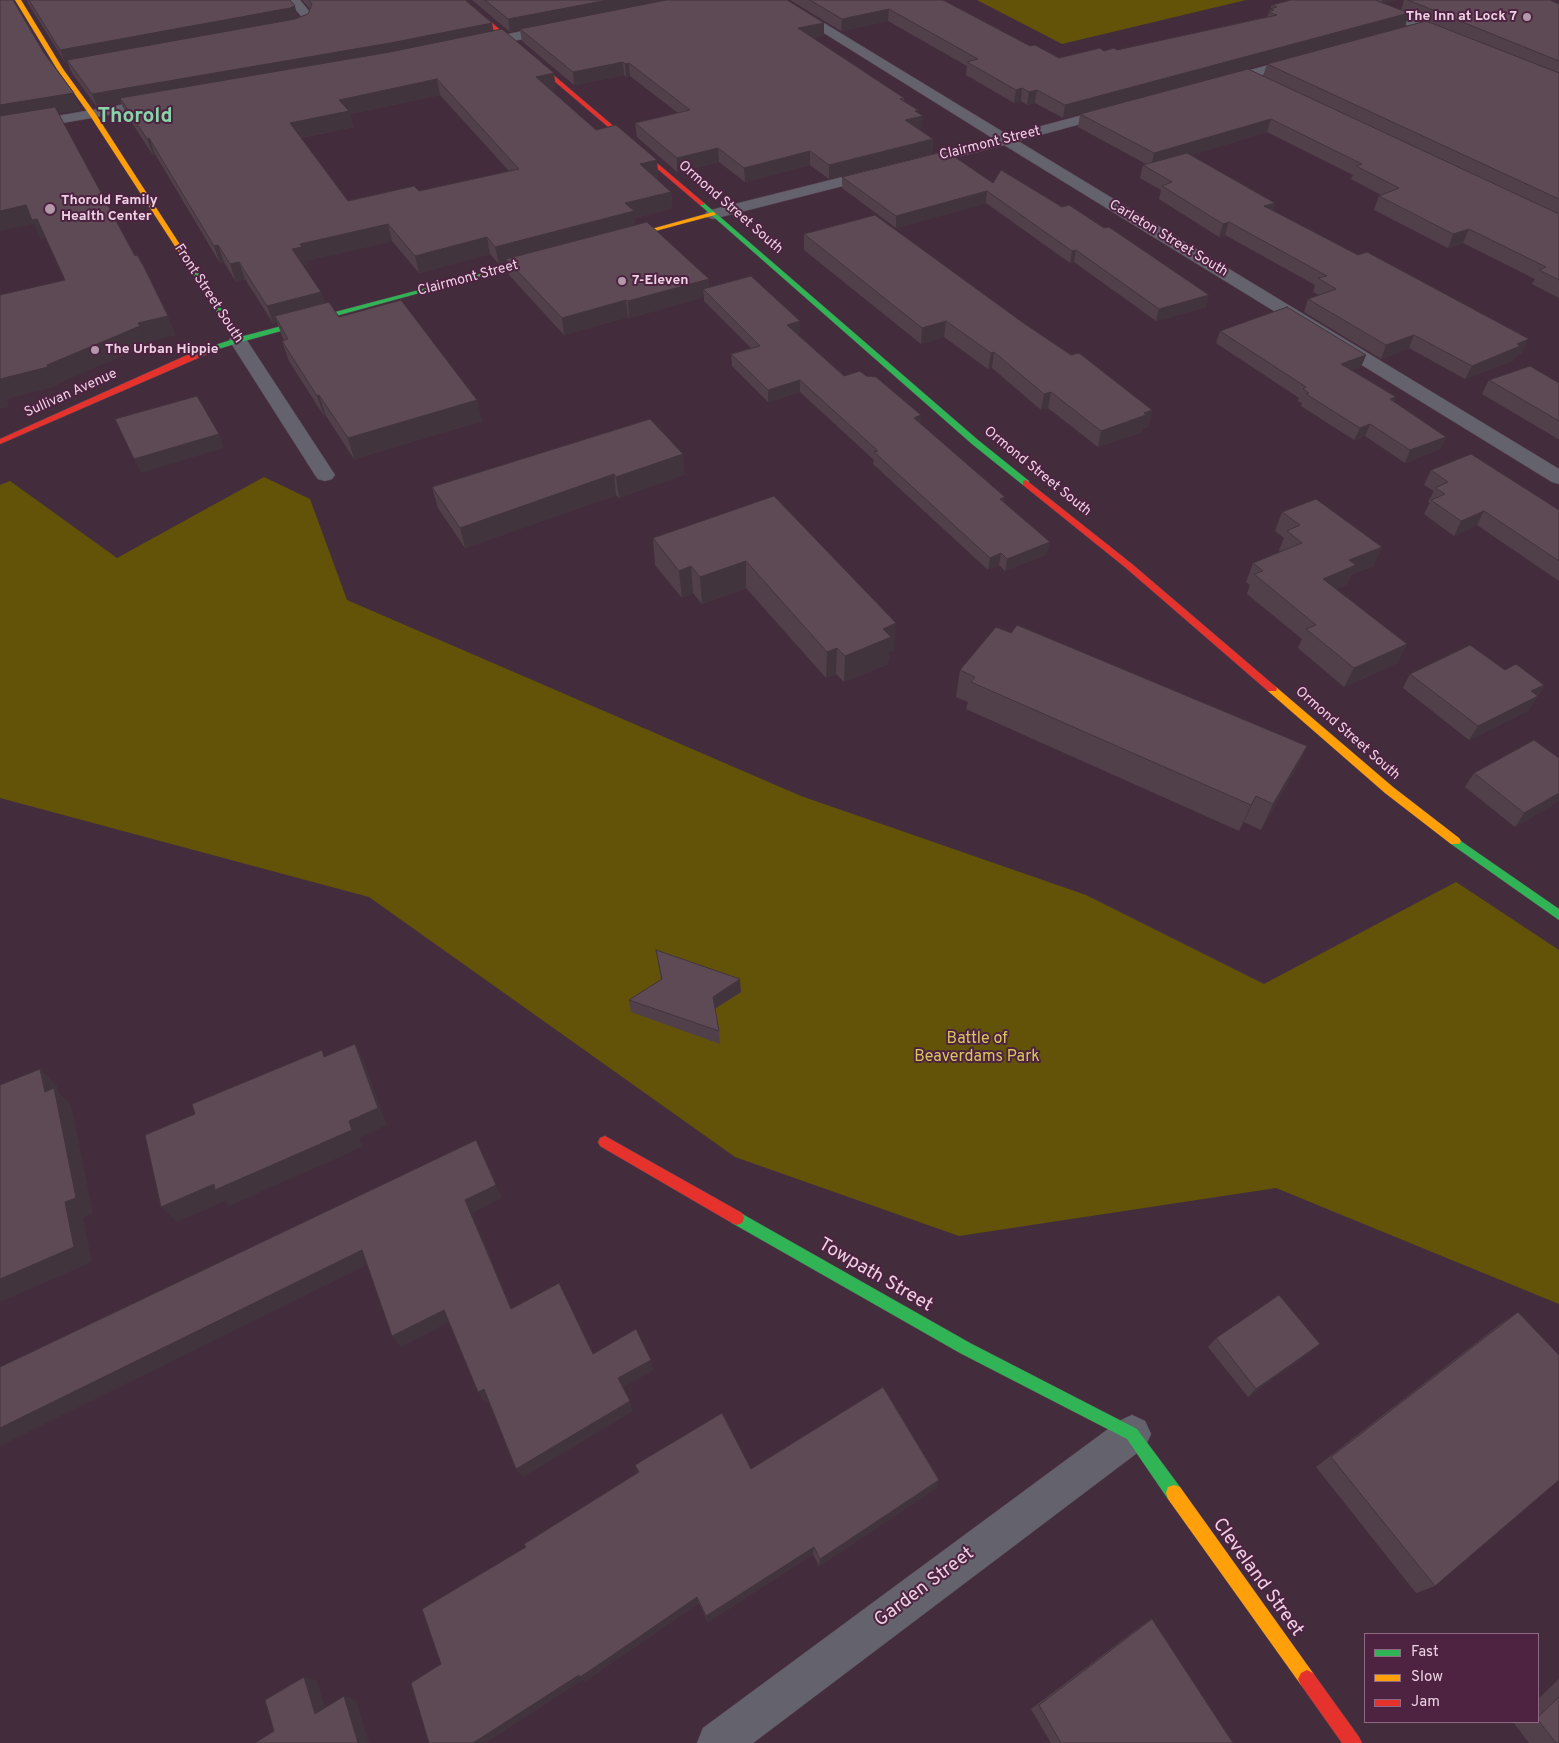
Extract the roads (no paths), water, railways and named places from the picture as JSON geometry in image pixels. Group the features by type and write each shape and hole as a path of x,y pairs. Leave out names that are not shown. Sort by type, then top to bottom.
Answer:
{"street":[{"name":"Front Street South","path":"18,0 60,69 92,113 325,475"},
{"path":"266,32 298,25 306,21 308,17 293,0"},
{"name":"Ormond Street South","path":"462,0 628,139 976,442 1129,566 1389,790 1472,855 1557,911"},
{"name":"Carleton Street South","path":"777,0 1559,478"},
{"path":"1358,0 1459,42"},
{"path":"1380,9 1405,5"},
{"path":"470,45 574,25"},
{"path":"1404,32 1423,27"},
{"path":"1208,85 1311,57"},
{"path":"60,69 79,65"},
{"path":"1246,75 1264,83"},
{"path":"0,130 169,100"},
{"name":"Clairmont Street","path":"610,241 1006,140 1131,106"},
{"name":"Clairmont Street","path":"238,340 553,256"},
{"name":"Sullivan Avenue","path":"0,442 188,358 238,340"},
{"name":"Towpath Street","path":"605,1142 965,1348 1132,1434"},
{"name":"Garden Street","path":"718,1743 1132,1434"},
{"name":"Cleveland Street","path":"1132,1434 1353,1743"}],"place":[{"name":"The Inn at Lock 7","path":"1527,17"},
{"name":"Thorold Family Health Center","path":"50,209"},
{"name":"7-Eleven","path":"622,281"},
{"name":"The Urban Hippie","path":"95,350"}],"district":[{"name":"Thorold","path":"135,118"}],"park label":[{"name":"Battle of Beaverdams Park","path":"977,1049"}]}
